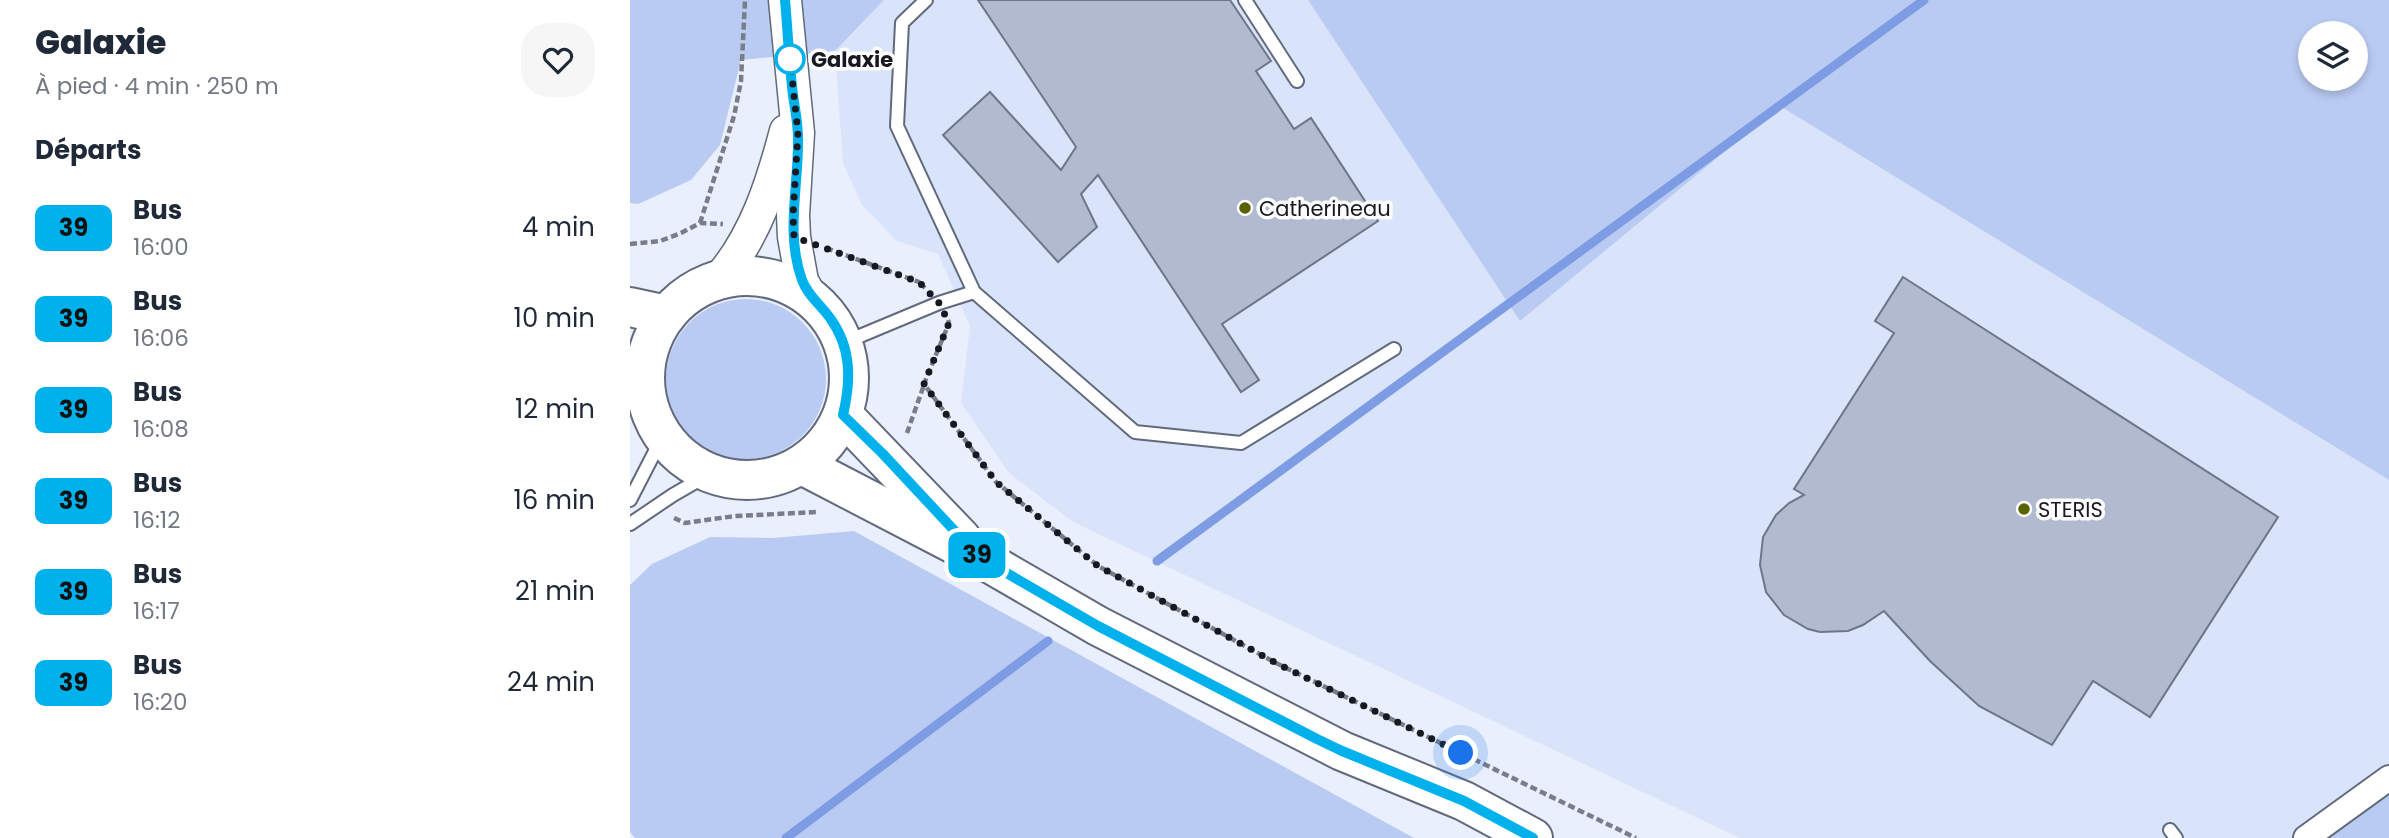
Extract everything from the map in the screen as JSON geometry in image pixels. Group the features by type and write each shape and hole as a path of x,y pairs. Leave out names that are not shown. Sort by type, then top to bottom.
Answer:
{"main road":[{"path":"751,276 784,282 812,299 831,319 843,342 849,366 849,391 843,415 826,443 802,465 773,477 742,480 711,473 684,458 663,436 649,408 637,372 667,315 690,294 718,280 751,276"},
{"path":"630,307 667,315"},
{"path":"843,415 979,557"},
{"path":"802,465 979,557 1098,626 1342,751 1464,801 1532,838"},
{"path":"1342,751 1452,825 1478,838"}],"street":[{"path":"785,0 798,153 794,237 802,281 812,299"},
{"path":"718,280 753,228 780,152 793,95"},
{"path":"2306,838 2389,778"}],"lane":[{"path":"926,0 902,23 897,126 974,292 1135,432 1241,443 1394,349"},
{"path":"1245,0 1297,81"},
{"path":"843,342 939,303 974,292"},
{"path":"630,500 663,436"},
{"path":"630,524 711,473"}],"path":[{"path":"700,223 734,116 741,81 745,0"},
{"path":"630,244 660,241 700,223 743,224 753,228"},
{"path":"794,237 919,282 939,303 949,323 924,384 996,482 1098,566 1278,664 1636,838"},
{"path":"653,508 685,523 735,516 835,511 854,493"}],"shaded area":[{"path":"630,0 884,0 835,51 741,60 720,145 691,180 638,204 630,203"},
{"path":"884,0 1308,0 1520,320 1780,106 2389,480 2389,764 2305,838 1740,838 1073,522 1009,473 961,403 970,326 938,254 897,241 862,205 843,163 835,51"},
{"path":"1308,0 2389,0 2389,480 1780,106 1520,321"},
{"path":"746,299 777,305 803,322 820,348 826,379 820,410 803,436 777,453 746,459 715,453 689,436 672,410 666,379 672,348 689,322 715,305"},
{"path":"854,531 1414,838 635,838 630,832 630,585 652,564 710,537 773,538"},
{"path":"2389,764 2389,838 2305,838"}],"building":[{"name":"Catherineau","path":"978,0 1230,0 1271,61 1256,71 1294,129 1311,118 1378,221 1222,324 1259,380 1241,392 1098,175 1081,194 1097,227 1058,262 943,135 990,92 1061,170 1076,147"},
{"name":"STERIS","path":"1903,277 2278,517 2150,717 2093,681 2052,745 1979,706 1930,661 1884,611 1848,631 1820,632 1808,629 1784,615 1766,592 1760,565 1763,537 1776,515 1789,503 1804,495 1794,489 1894,333 1875,321"}],"waterway":[{"path":"1157,561 1924,0"},
{"path":"786,838 1048,641"}],"bus line":[{"name":"39","path":"785,0 798,133 793,215 797,259 802,281 812,299 831,319 843,342 849,366 849,391 843,415 979,557 1098,626 1317,739 1464,801 1533,838"}],"place":[{"name":"Galaxie","path":"790,59"},
{"name":"Catherineau","path":"1245,208"},
{"name":"STERIS","path":"2024,509"}],"route":[{"path":"790,59 798,133 794,237 919,282 939,303 949,323 924,384 996,482 1098,566 1278,664 1461,753"}]}
